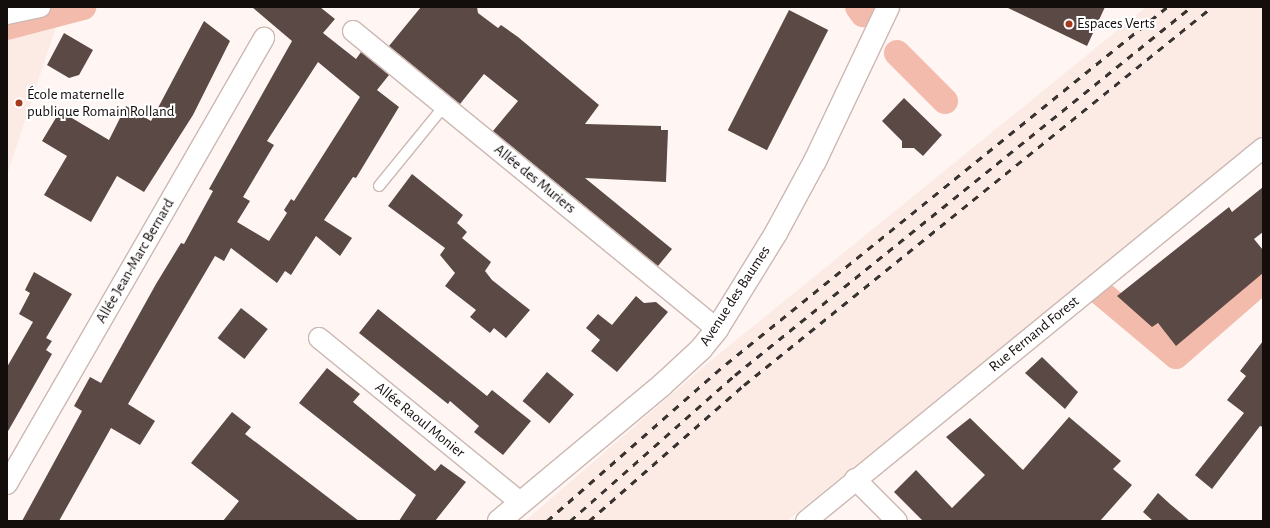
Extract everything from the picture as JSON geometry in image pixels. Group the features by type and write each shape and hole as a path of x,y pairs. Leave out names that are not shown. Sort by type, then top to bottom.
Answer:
{"street":[{"path":"7,14 40,7"},
{"name":"Avenue des Baumes","path":"499,521 662,385 702,349 717,329 811,168 888,7"},
{"name":"Allée des Muriers","path":"353,31 717,329"},
{"name":"Allée Jean-Marc Bernard","path":"7,484 264,38"},
{"name":"Rue Fernand Forest","path":"806,521 855,479 1263,148"},
{"name":"Allée Raoul Monier","path":"319,338 520,502"},
{"path":"855,479 897,521"}],"lane":[{"path":"379,186 445,105"}],"shaded area":[{"path":"1146,7 1263,7 1263,135 787,521 525,521 708,363"},
{"name":"École maternelle publique Romain Rolland","path":"59,18 7,175 7,32"}],"building":[{"path":"252,7 320,7 335,19 323,33 356,59 361,52 389,75 377,90 399,107 356,178 353,177 324,220 352,238 340,256 316,236 291,275 285,271 277,283 231,248 224,261 215,256 128,404 155,421 140,445 111,428 59,521 22,521 82,411 74,406 90,377 101,383 156,284 181,243 184,244 213,191 209,189 292,41","holes":["318,62 360,97 294,201 291,199 284,210 287,213 269,241 237,222 250,201 243,197 274,145 267,141"]},
{"path":"421,7 477,7 478,13 498,28 501,25 518,37 599,105 585,124 661,126 661,130 668,130 666,182 585,178 672,249 658,266 493,131 518,101 484,74 460,104 389,46"},
{"name":"Espaces Verts","path":"1006,7 1105,7 1087,46"},
{"path":"789,10 828,30 767,150 728,130"},
{"path":"204,21 230,41 193,115 144,192 117,176 91,222 44,195 67,156 42,141 60,111 109,140 126,106 151,121"},
{"path":"64,33 93,50 79,75 69,78 47,65"},
{"path":"904,98 942,135 923,156 914,148 902,148 902,141 882,121"},
{"path":"412,174 463,215 457,223 467,232 462,238 491,262 485,271 492,280 530,310 506,338 494,328 490,333 470,317 476,310 445,286 455,273 440,255 445,248 388,206"},
{"path":"1263,187 1263,232 1254,239 1263,250 1263,273 1176,346 1158,323 1152,327 1117,296 1229,207 1232,212"},
{"path":"34,272 72,294 46,338 52,341 46,350 52,354 7,433 7,367 33,322 19,314 30,293 25,290"},
{"path":"636,296 644,303 656,302 668,312 617,372 591,351 600,340 586,328 598,314 612,325"},
{"path":"241,308 268,329 244,359 218,338"},
{"path":"378,309 487,396 492,390 531,421 503,455 474,432 479,426 450,401 448,404 359,333"},
{"path":"1263,341 1263,427 1260,426 1212,489 1195,475 1244,413 1227,400 1246,376 1240,371"},
{"path":"1042,357 1078,392 1065,409 1025,373"},
{"path":"327,368 360,394 353,402 435,471 441,464 466,482 435,521 399,521 416,495 299,403"},
{"path":"547,372 574,394 549,424 523,401"},
{"path":"232,412 251,427 245,434 359,521 223,521 239,501 191,463"},
{"path":"1069,417 1121,461 1113,469 1132,485 1100,521 923,521 894,492 916,470 952,508 985,475 946,437 970,418 1023,470"},
{"path":"1158,493 1190,521 1153,521 1143,512"}],"waterway":[{"path":"7,27 83,7"},
{"path":"858,7 863,14"},
{"path":"897,53 945,101"},
{"path":"1101,293 1176,356 1263,280"}],"railway":[{"path":"547,521 726,364 1167,7"},
{"path":"570,521 735,375 1191,7"},
{"path":"589,521 744,385 1212,7"}],"place":[{"name":"Espaces Verts","path":"1069,24"},
{"name":"École maternelle publique Romain Rolland","path":"19,103"}]}
